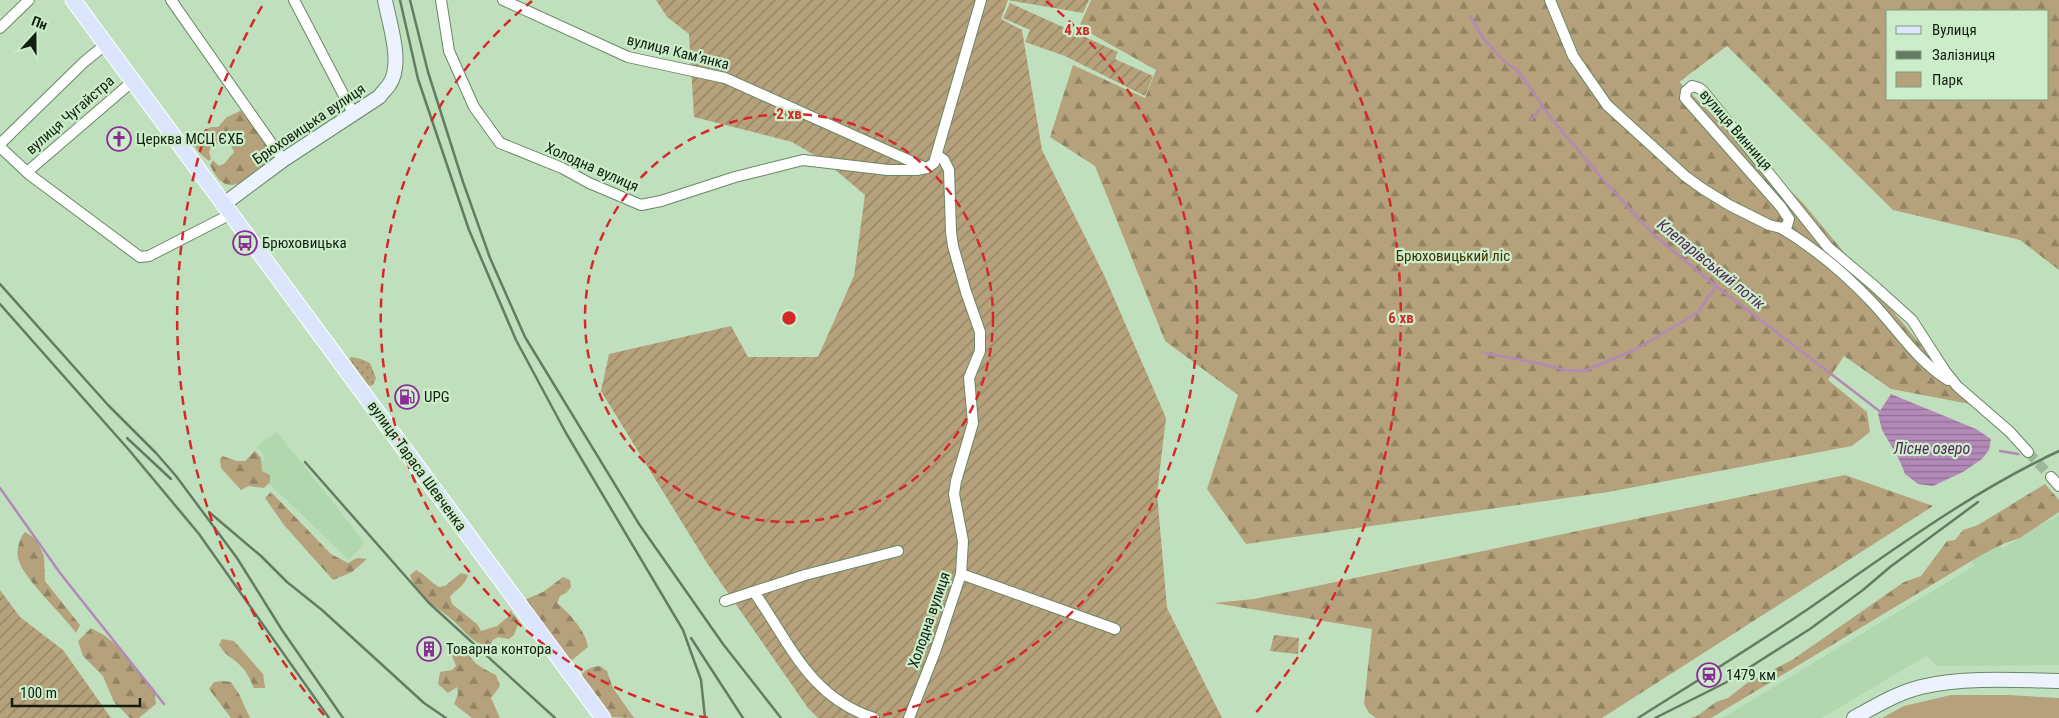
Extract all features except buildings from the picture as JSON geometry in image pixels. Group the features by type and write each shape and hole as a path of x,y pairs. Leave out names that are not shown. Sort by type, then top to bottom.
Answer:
{"main road":[{"name":"вулиця Тараса Шевченка","path":"72,0 603,718"},
{"name":"Брюховицька вулиця","path":"228,209 282,160 379,97 390,84 394,74 396,59 385,0"},
{"path":"1854,718 1893,697 1921,687 1950,683 2011,680 2059,681"}],"street":[{"path":"0,28 29,0"},
{"path":"171,0 282,160"},
{"path":"294,0 353,113"},
{"name":"Холодна вулиця","path":"441,0 448,51 474,107 500,143 562,168 589,183 641,205 661,201 735,177 803,160 888,170 927,168"},
{"name":"вулиця Камʼянка","path":"503,0 628,57 725,78 927,168"},
{"path":"927,168 934,163 937,155 981,0"},
{"path":"1550,0 1573,56 1607,106 1685,176 1729,205 1799,238 1870,300 1940,376 1957,386"},
{"path":"105,44 84,62 0,145 27,172 140,257 149,256 228,209"},
{"name":"вулиця Чугайстра","path":"27,172 132,81"},
{"name":"вулиця Винниця","path":"1781,228 1785,228 1789,224 1786,213 1688,102 1685,94 1688,88 1692,86 1699,88 1707,95 1828,247 1912,320 1957,386 2010,432 2028,452"},
{"name":"Холодна вулиця","path":"909,718 961,574 963,541 954,494 973,423 969,378 980,351 980,332 953,246 949,170 944,160 937,155"},
{"path":"2051,477 2059,486"},
{"path":"725,601 805,575 898,551"},
{"path":"961,574 1115,629"},
{"path":"754,592 774,620 801,666 843,705 874,718"}],"shaded area":[{"path":"277,432 365,543 349,560 254,469 265,458 257,446"},
{"path":"2059,514 2059,665 1937,666 1926,656 1822,718 1722,718 1974,566 1971,560 1999,544 2002,549"}],"green space":[{"path":"656,0 1008,0 1001,19 1022,30 1042,150 1105,277 1166,418 1157,493 1167,608 1222,718 818,718 808,708 707,563 601,391 609,354 731,326 748,357 818,357 854,276 865,195 826,162 792,142 694,117 689,34 667,17"},
{"path":"1008,0 1089,0 1083,13"},
{"name":"Брюховицький ліс","path":"1091,0 2059,0 2059,270 2020,240 1893,210 1727,46 1679,82 1803,203 1970,404 1891,389 1844,356 1828,380 1867,412 1870,432 1852,446 1608,492 1246,544 1207,489 1238,395 1165,341 1095,166 1050,137 1073,65 1145,98 1156,70 1079,27"},
{"path":"1010,3 1118,52 1115,59 1153,76 1145,96 1065,56 1025,42 1030,30 1003,18"},
{"path":"240,111 247,112 274,152 275,159 260,167 238,184 232,185 221,181 215,175 210,165 213,160 219,166 225,163 234,152 231,145 224,141 211,147 209,152 211,159 209,161 197,150 191,136 211,127 218,127 227,117"},
{"path":"351,357 370,363 376,378 373,385 369,386 349,359"},
{"path":"255,451 261,458 262,471 270,475 270,482 264,488 249,486 241,490 221,468 220,459 222,456 237,461 245,461"},
{"path":"1845,475 1933,506 1602,718 1376,718 1369,713 1364,704 1372,629 1214,603 1254,599"},
{"path":"2045,484 2059,500 2059,512 2020,538 1983,554 1711,718 1690,718 1697,716 1716,702 1728,698 1747,683 1792,660 1904,582 1921,576 1947,541 1955,540 1963,530 1978,525"},
{"path":"271,492 331,554 348,563 357,558 367,559 352,572 333,580 284,525 265,498"},
{"path":"25,532 36,539 44,556 45,581 80,625 76,633 35,586 21,566 18,552 20,541"},
{"path":"416,570 439,587 445,586 461,573 468,575 463,585 450,597 452,604 477,624 481,631 497,626 509,616 510,610 519,622 514,635 509,639 498,637 493,640 489,647 475,641 417,590 410,575"},
{"path":"563,577 570,580 571,587 560,596 557,603 572,617 584,635 588,647 572,660 566,656 524,600 543,592"},
{"path":"0,590 20,617 63,650 111,718 0,718"},
{"path":"91,628 115,644 154,689 156,704 139,718 130,718 114,702 103,676 83,656 78,641"},
{"path":"1274,635 1299,638 1298,654 1270,651"},
{"path":"222,639 234,641 263,674 265,688 254,688 244,669 226,654 219,645"},
{"path":"456,646 467,647 468,653 474,661 496,675 500,686 491,698 500,718 472,718 454,704 458,694 457,687 448,693 438,684 440,672 452,670 456,666 452,656"},
{"path":"600,666 607,671 613,688 634,718 610,717 580,677 588,669"},
{"path":"214,682 231,682 250,718 231,718 209,689"},
{"path":"1951,695 2008,695 2059,698 2059,718 1882,718 1904,706"}],"water":[{"name":"Лісне озеро","path":"1891,394 1976,429 1991,439 1989,450 1982,459 1963,472 1933,486 1918,484 1905,474 1898,457 1882,430 1878,414"}],"waterway":[{"name":"Клепарівський потік","path":"1470,16 1483,38 1503,60 1518,71 1550,117 1606,183 1654,235 1716,286 1882,413"},
{"path":"1531,120 1542,106"},
{"path":"1485,353 1564,370 1584,371 1634,350 1698,312 1716,286"},
{"name":"Клепарівський потік","path":"2000,451 2018,454"},
{"path":"0,488 60,573 164,704"}],"tunnel":[{"path":"2028,452 2051,477"}],"railway":[{"path":"400,0 418,79 469,230 516,340 566,433 683,630 701,680 705,718"},
{"path":"410,0 428,72 463,182 490,258 525,337 639,524 723,644 781,718"},
{"path":"0,284 108,405 176,476 237,558 282,630 343,718"},
{"path":"0,304 129,450 199,534 329,718"},
{"path":"127,438 171,479"},
{"path":"1638,718 1787,623 1899,545 1961,505 2059,451"},
{"path":"305,462 429,603 555,718"},
{"path":"1655,718 1725,683 1810,629 1978,502"},
{"path":"209,512 261,556 287,582 322,610 424,703 446,718"},
{"path":"691,638 743,718"}],"place":[{"name":"Церква МСЦ ЄХБ","path":"119,139"},
{"name":"Брюховицька","path":"245,243"},
{"name":"UPG","path":"407,397"},
{"name":"Товарна контора","path":"429,649"},
{"name":"1479 км","path":"1709,675"}]}
